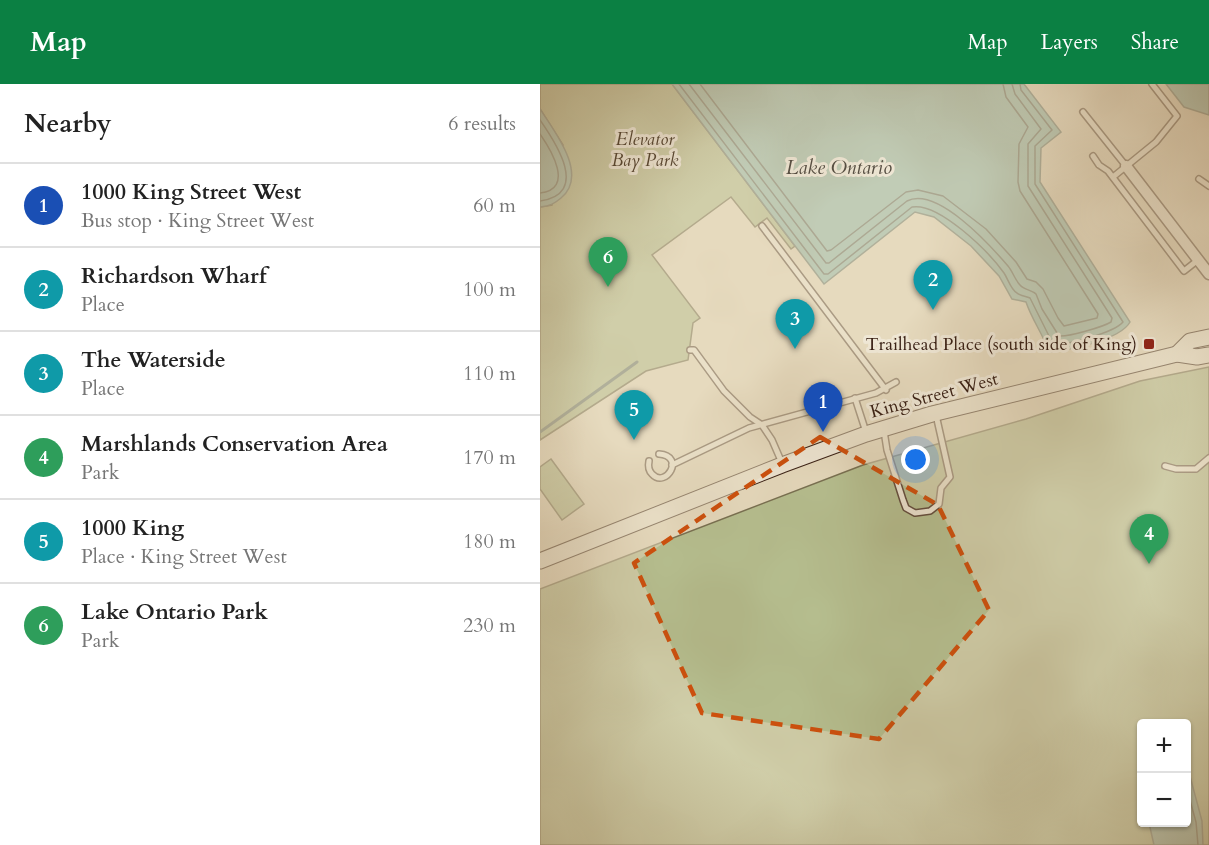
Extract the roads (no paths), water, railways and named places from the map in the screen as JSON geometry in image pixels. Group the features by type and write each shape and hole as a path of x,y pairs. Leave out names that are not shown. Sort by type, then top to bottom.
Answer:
{"main road":[{"name":"King Street West","path":"1177,354 1190,341 1209,337"},
{"name":"King Street West","path":"540,561 866,434 936,414 1177,354 1197,357 1209,354"}],"street":[{"path":"1126,166 1209,274"}],"lane":[{"path":"1113,177 1156,142 1177,116 1152,84"},
{"path":"1083,112 1126,166"},
{"path":"1093,156 1113,177 1184,271 1198,260"},
{"path":"1199,179 1209,186"},
{"path":"762,226 886,390"},
{"path":"690,350 694,350 724,391 750,417 762,425 772,440 782,465"},
{"path":"672,465 749,428 886,390 897,382"},
{"path":"855,398 866,434"},
{"path":"884,429 887,450 905,505 915,513 930,511 939,504 941,488 950,477 936,414"},
{"path":"649,461 649,469 656,477 668,475 672,465 670,458 659,454"},
{"path":"1165,466 1176,469 1196,469 1209,458"}],"water":[{"name":"Lake Ontario","path":"672,84 1024,84 1061,132 1041,148 1040,182 1130,322 1116,334 1105,339 1049,352 1026,302 1012,299 999,276 971,246 934,217 915,212 824,284"},
{"path":"1166,84 1209,84 1209,115 1184,107"},
{"path":"540,109 561,141 571,166 572,178 569,189 561,198 552,204 540,207"},
{"path":"1191,780 1202,821 1203,845 1154,845 1150,827 1191,827"}],"waterway":[{"path":"540,432 637,362"}],"place":[{"name":"Lake Ontario Park","path":"608,287"},
{"name":"Richardson Wharf","path":"933,310"},
{"name":"Trailhead Place (south side of King)","path":"1149,344"},
{"name":"The Waterside","path":"795,349"},
{"name":"1000 King Street West","path":"823,432"},
{"name":"1000 King","path":"634,440"},
{"name":"Marshlands Conservation Area","path":"1149,564"}],"park label":[{"name":"Elevator Bay Park","path":"645,149"}]}
